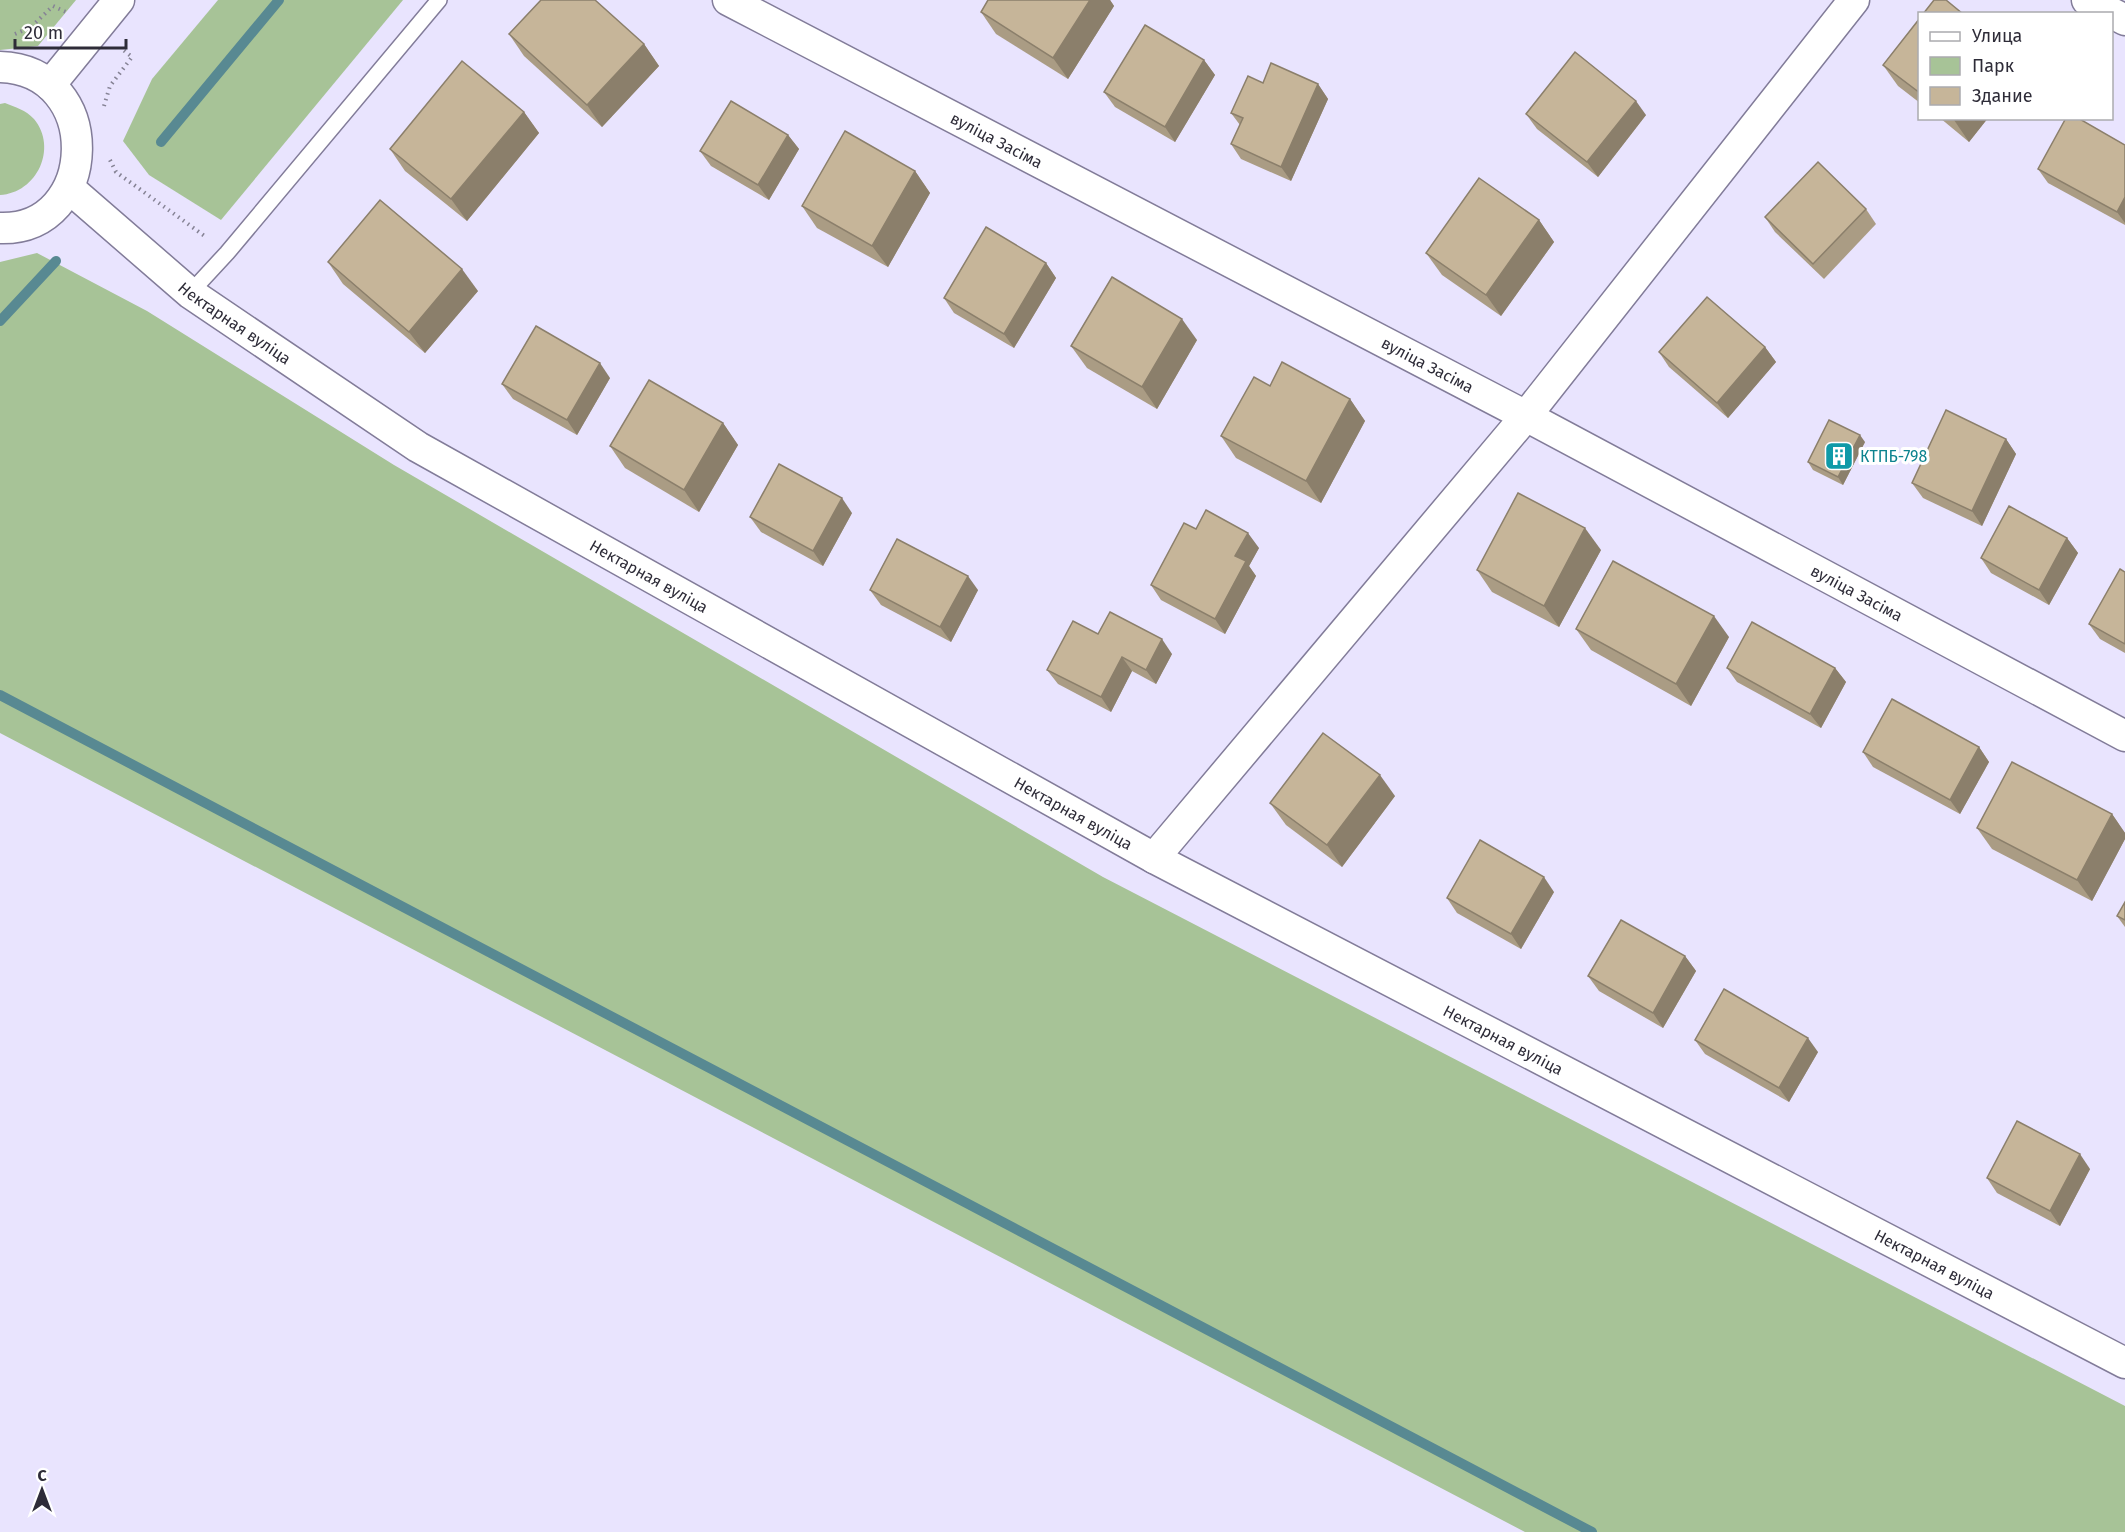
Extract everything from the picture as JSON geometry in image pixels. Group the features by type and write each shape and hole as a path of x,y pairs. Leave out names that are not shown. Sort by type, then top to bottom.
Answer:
{"street":[{"path":"50,85 119,0"},
{"name":"вуліца Засіма","path":"729,0 1526,417 2125,736"},
{"path":"1154,858 1526,417 1854,0"},
{"path":"2087,0 2110,12"},
{"path":"0,67 12,67 32,74 50,85 64,100 74,120 79,140 78,162 69,188 44,214 26,224 0,228"},
{"name":"Нектарная вуліца","path":"69,188 190,293 418,447 1154,858 2125,1363"}],"lane":[{"path":"190,293 227,253 440,0"}],"path":[{"path":"7,37 31,27 53,6 96,27 132,57 110,86 104,107"},
{"path":"108,156 116,172 227,253"}],"green space":[{"path":"0,0 76,0 38,46 0,50"},
{"path":"218,0 403,0 221,220 149,175 123,141 152,79"},
{"path":"5,103 24,111 34,119 41,131 44,155 33,178 13,192 0,195 0,104"},
{"path":"37,253 147,311 394,465 1103,877 2125,1406 2125,1532 1525,1532 0,733 0,262"}],"building":[{"path":"541,0 595,0 644,44 587,105 509,34"},
{"path":"988,0 1090,0 1053,58 981,12"},
{"path":"1934,0 1946,0 1961,12 1925,12"},
{"path":"1918,21 1918,91 1883,65"},
{"path":"1145,25 1204,60 1165,127 1104,92"},
{"path":"1575,52 1636,101 1587,162 1526,114"},
{"path":"462,61 524,112 451,199 390,149"},
{"path":"1271,63 1318,84 1281,167 1231,144 1243,118 1231,113 1248,76 1263,83"},
{"path":"731,101 788,135 758,185 700,151"},
{"path":"2065,120 2081,120 2125,145 2125,197 2117,212 2038,169"},
{"path":"845,131 915,171 872,246 802,206"},
{"path":"1818,162 1866,209 1813,264 1765,217"},
{"path":"1479,178 1539,220 1486,295 1426,253"},
{"path":"380,200 462,269 409,332 328,262"},
{"path":"986,227 1046,263 1004,334 944,298"},
{"path":"1112,277 1182,319 1142,387 1071,346"},
{"path":"1707,297 1765,347 1717,403 1659,352"},
{"path":"536,326 600,363 567,420 502,384"},
{"path":"1282,362 1350,399 1306,481 1221,436 1254,377 1270,386"},
{"path":"649,380 723,423 684,490 610,446"},
{"path":"1946,410 2006,439 1972,511 1912,483"},
{"name":"КТПБ-798","path":"1829,420 1860,435 1838,477 1808,462"},
{"path":"779,464 842,498 813,551 750,517"},
{"path":"1518,493 1585,528 1544,606 1477,570"},
{"path":"2009,506 2067,538 2039,590 1981,558"},
{"path":"1206,510 1248,533 1235,556 1246,561 1215,619 1151,585 1184,523 1196,529"},
{"path":"897,539 968,576 940,627 870,590"},
{"path":"1613,561 1714,616 1676,684 1576,629"},
{"path":"2120,569 2125,572 2125,644 2089,624"},
{"path":"1110,612 1162,639 1146,670 1122,657 1101,697 1047,670 1073,621 1098,634"},
{"path":"1752,622 1835,668 1810,714 1727,668"},
{"path":"1892,699 1979,747 1950,800 1863,752"},
{"path":"1323,733 1380,775 1327,845 1270,803"},
{"path":"2012,762 2112,814 2077,880 1977,828"},
{"path":"1480,840 1544,877 1511,934 1447,898"},
{"path":"2125,902 2125,920 2117,916"},
{"path":"1621,920 1685,956 1653,1013 1588,976"},
{"path":"1724,989 1808,1038 1779,1088 1695,1040"},
{"path":"2017,1121 2080,1154 2050,1211 1987,1178"}],"waterway":[{"path":"161,142 279,0"},
{"path":"0,321 56,261"},
{"path":"0,695 1592,1532"}],"place":[{"name":"КТПБ-798","path":"1839,456"}]}
